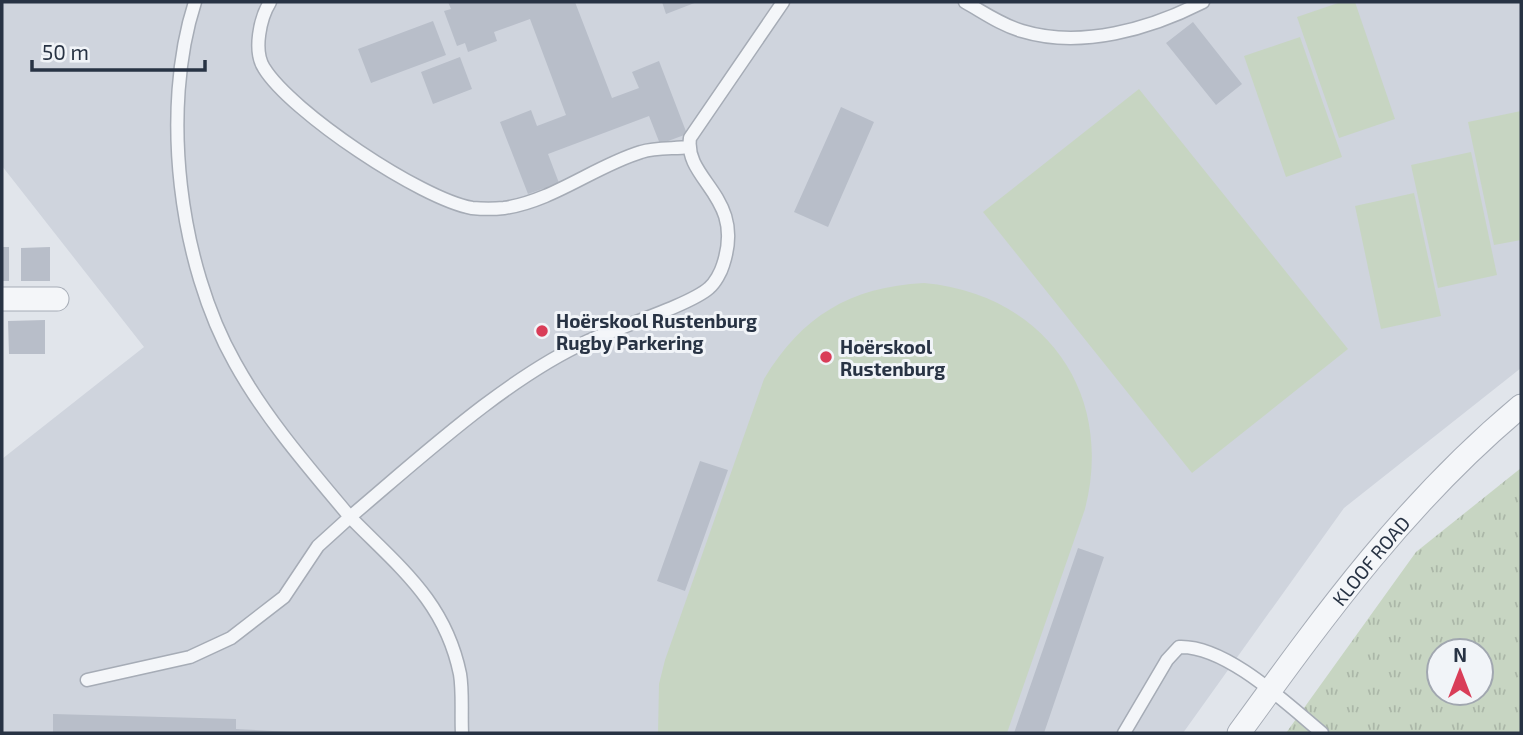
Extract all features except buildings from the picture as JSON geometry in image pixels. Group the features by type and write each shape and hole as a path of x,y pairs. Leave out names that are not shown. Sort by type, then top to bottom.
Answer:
{"street":[{"path":"2,299 57,299"},
{"name":"KLOOF ROAD","path":"1239,733 1353,577 1417,502 1484,437 1521,406"}],"lane":[{"path":"195,2 185,33 177,105 180,183 192,247 211,308 234,362 299,456 350,517 430,600 448,631 460,676 461,733"},
{"path":"270,2 264,12 259,41 262,66 301,110 385,165 447,199 473,208 505,208 545,194 643,151 689,147"},
{"path":"87,680 190,657 231,638 284,597 318,546 350,517 550,358 681,303 709,288 722,269 729,226 720,201 691,157 690,138 783,2"},
{"path":"965,2 1000,22 1050,38 1129,30 1174,17 1203,2"},
{"path":"1124,733 1167,660 1180,647 1198,646 1270,690 1322,733"}],"shaded area":[{"name":"Hoërskool Rustenburg","path":"2,2 1521,2 1521,368 1344,508 1183,733 2,733 2,459 144,347 2,166"}],"green space":[{"path":"1341,2 1355,2 1395,119 1339,138 1297,17"},
{"path":"1300,37 1342,157 1286,177 1244,56"},
{"path":"1139,89 1348,349 1192,473 983,212"},
{"path":"1521,111 1521,240 1494,245 1468,122"},
{"path":"1471,152 1497,275 1438,288 1411,165"},
{"path":"1414,193 1441,316 1381,329 1355,206"},
{"path":"924,283 967,291 1004,306 1036,328 1061,356 1079,389 1089,426 1092,466 1085,509 1007,733 658,733 659,684 665,660 764,379 795,338 830,309 873,291"},
{"path":"1521,468 1521,733 1286,733 1416,552"}],"place":[{"name":"Hoërskool Rustenburg Rugby Parkering","path":"542,331"},
{"name":"Hoërskool Rustenburg","path":"826,357"}]}
